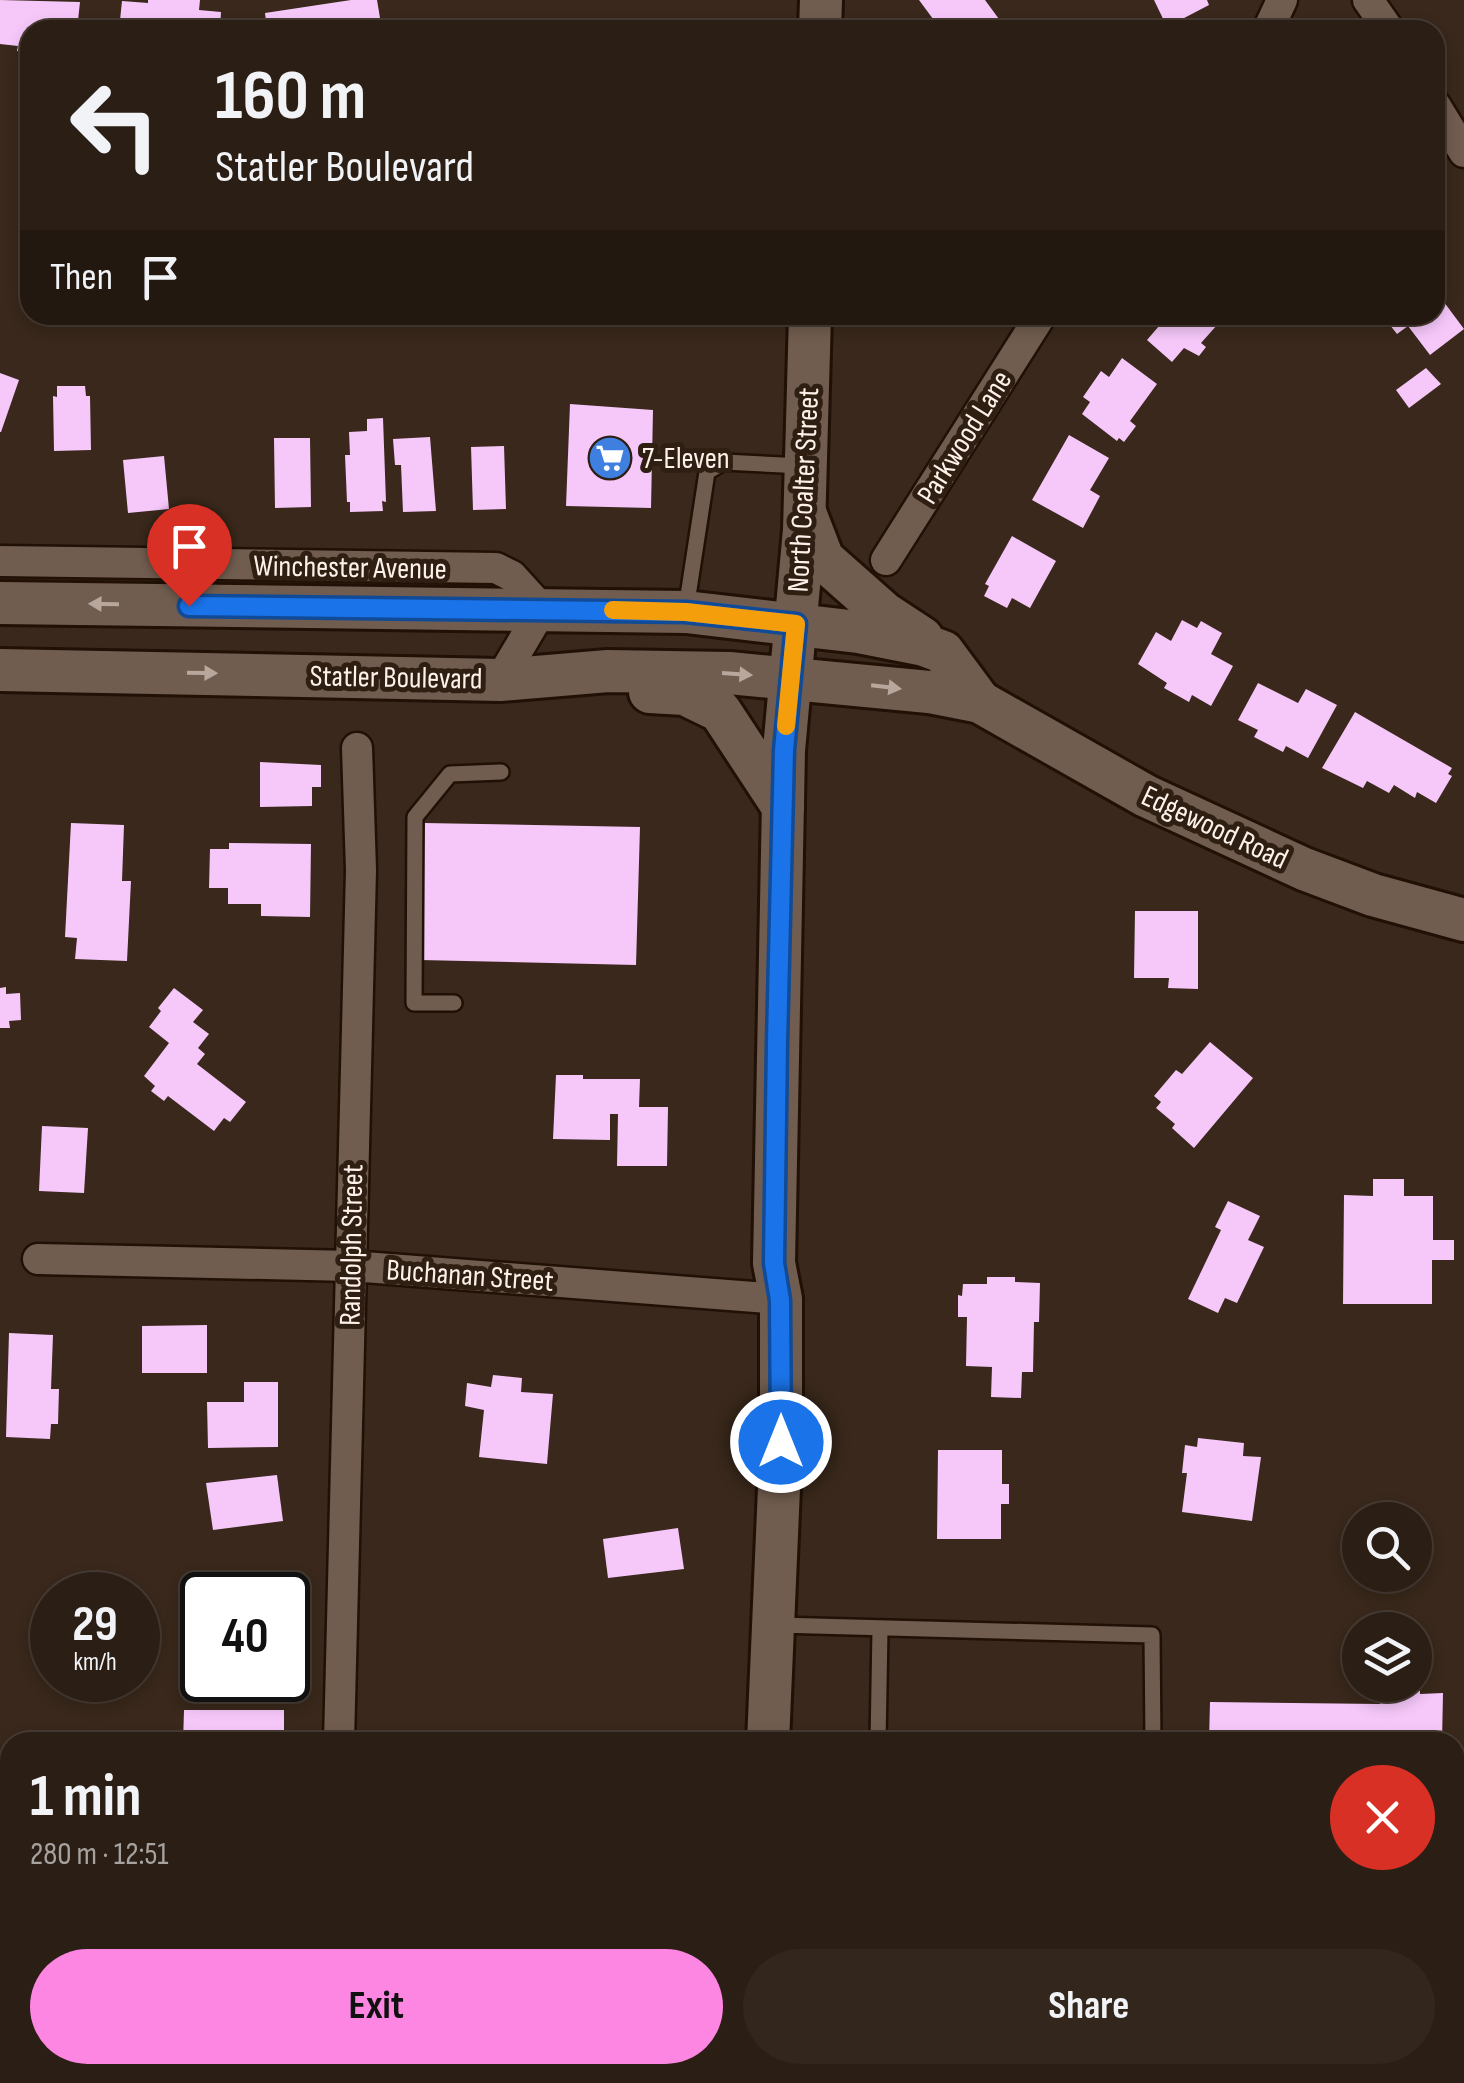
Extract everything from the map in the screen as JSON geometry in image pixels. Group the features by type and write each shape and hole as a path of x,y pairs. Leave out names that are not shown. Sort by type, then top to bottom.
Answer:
{"main road":[{"name":"North Coalter Street","path":"768,1732 781,1442 780,1300 774,1263 783,807 805,510 810,325"},
{"path":"805,510 823,558 884,613 944,652"},
{"path":"0,603 686,612 891,638 944,652"},
{"name":"Edgewood Road","path":"944,652 980,702"},
{"name":"Statler Boulevard","path":"0,670 500,680 608,671 791,678"},
{"name":"Edgewood Road","path":"791,678 980,702 1146,796 1271,855 1373,895 1464,920"},
{"path":"500,680 685,694 720,711 783,807"}],"street":[{"path":"1445,121 1464,152"},
{"name":"Parkwood Lane","path":"886,560 1035,325"},
{"name":"Winchester Avenue","path":"0,561 483,567 512,576 542,609"},
{"path":"500,680 542,609"},
{"name":"Randolph Street","path":"339,1732 361,870 356,748"},
{"name":"Buchanan Street","path":"38,1259 351,1266 780,1300"}],"lane":[{"path":"686,612 707,472 724,462 807,466"},
{"path":"454,1003 414,1003 415,817 450,774 502,772"},
{"path":"773,1625 1152,1635 1152,1732"},
{"path":"878,1732 880,1630"}],"building":[{"path":"0,0 80,2 78,20 20,20 20,51 18,46 0,44"},
{"path":"200,0 199,10 221,12 221,20 120,20 122,1"},
{"path":"377,0 380,20 266,20 265,13"},
{"path":"919,0 985,0 1000,20 934,20"},
{"path":"1154,0 1207,0 1209,5 1180,20 1164,20"},
{"path":"1445,303 1464,329 1430,355 1408,326 1397,334 1390,325 1445,325"},
{"path":"1217,325 1201,343 1206,347 1199,356 1184,348 1172,362 1147,340 1159,326"},
{"path":"1122,358 1157,384 1130,421 1136,426 1124,442 1119,438 1117,441 1082,414 1090,402 1083,397 1101,371 1109,377"},
{"path":"1426,368 1441,384 1409,408 1396,390"},
{"path":"0,373 19,380 1,432 0,432"},
{"path":"57,386 85,386 86,396 90,396 91,450 54,451 53,396 57,397"},
{"name":"7-Eleven","path":"570,404 653,410 651,508 566,506"},
{"path":"383,418 383,511 350,512 345,455 350,455 349,432 367,431 367,419"},
{"path":"1069,435 1109,458 1090,490 1100,496 1083,528 1032,500"},
{"path":"430,437 436,511 403,512 401,465 395,465 393,439"},
{"path":"274,438 310,438 311,507 275,508"},
{"path":"504,446 506,509 473,510 471,447"},
{"path":"164,456 169,509 128,513 123,460"},
{"path":"1012,536 1056,561 1030,608 1012,598 1007,608 984,596 989,586 985,584"},
{"path":"1182,620 1197,628 1201,621 1222,633 1211,654 1233,666 1211,706 1192,695 1189,702 1164,688 1167,683 1138,664 1156,632 1171,641"},
{"path":"1258,683 1298,703 1306,689 1337,705 1308,758 1286,746 1283,752 1254,737 1258,730 1238,720"},
{"path":"1355,712 1452,768 1448,774 1452,776 1436,803 1417,792 1415,798 1394,785 1389,793 1367,781 1363,788 1322,768"},
{"path":"260,762 321,765 321,787 312,787 312,806 260,807"},
{"path":"71,823 124,825 122,881 131,881 127,961 75,959 77,938 65,937"},
{"path":"424,823 640,827 636,965 420,960"},
{"path":"229,843 311,844 310,917 261,916 261,904 228,904 228,888 209,888 210,849 229,849"},
{"path":"1135,911 1198,911 1198,989 1168,988 1169,978 1134,978"},
{"path":"6,987 6,994 20,993 21,1020 9,1021 10,1028 0,1028 0,988"},
{"path":"174,988 203,1010 193,1022 209,1034 198,1048 205,1054 197,1064 246,1102 230,1122 224,1118 214,1131 168,1096 164,1101 151,1091 155,1086 144,1076 169,1043 149,1027"},
{"path":"1210,1042 1253,1078 1194,1148 1156,1108 1161,1102 1154,1096 1176,1070 1182,1074"},
{"path":"556,1075 640,1079 639,1107 668,1107 667,1166 617,1166 618,1114 610,1114 610,1140 553,1139"},
{"path":"42,1126 88,1128 84,1193 39,1191"},
{"path":"1373,1179 1404,1179 1404,1196 1433,1196 1433,1240 1454,1240 1454,1260 1432,1260 1432,1304 1343,1304 1344,1195 1373,1196"},
{"path":"1228,1201 1260,1216 1248,1240 1264,1247 1237,1303 1225,1298 1218,1313 1188,1299 1221,1230 1215,1227"},
{"path":"987,1277 1015,1277 1015,1282 1040,1283 1033,1372 1022,1372 1021,1398 991,1397 992,1367 966,1366 967,1317 958,1317 958,1295 962,1296 963,1284 987,1284"},
{"path":"207,1325 207,1373 142,1373 142,1326"},
{"path":"9,1333 53,1335 51,1389 59,1389 58,1424 51,1424 50,1439 6,1437"},
{"path":"493,1375 522,1378 521,1392 553,1394 547,1464 479,1457 484,1410 465,1406 467,1383 491,1387"},
{"path":"244,1382 278,1382 278,1447 208,1448 207,1402 244,1402"},
{"path":"1198,1438 1244,1443 1243,1456 1261,1457 1252,1521 1182,1512 1187,1473 1182,1473 1185,1445 1197,1447"},
{"path":"938,1450 1002,1450 1002,1484 1009,1484 1009,1504 1001,1504 1001,1539 937,1539"},
{"path":"277,1475 283,1521 213,1530 206,1483"},
{"path":"678,1528 684,1569 608,1578 603,1539"},
{"path":"1432,1693 1443,1693 1442,1732 1209,1732 1210,1702 1432,1702"},
{"path":"184,1710 284,1710 284,1732 183,1732"}],"slow traffic":[{"path":"613,610 686,612 796,624 786,726"}],"place":[{"name":"7-Eleven","path":"610,458"}],"route":[{"path":"189,606 686,612 796,624 784,750 777,1042 774,1263 780,1300 781,1442"}]}
